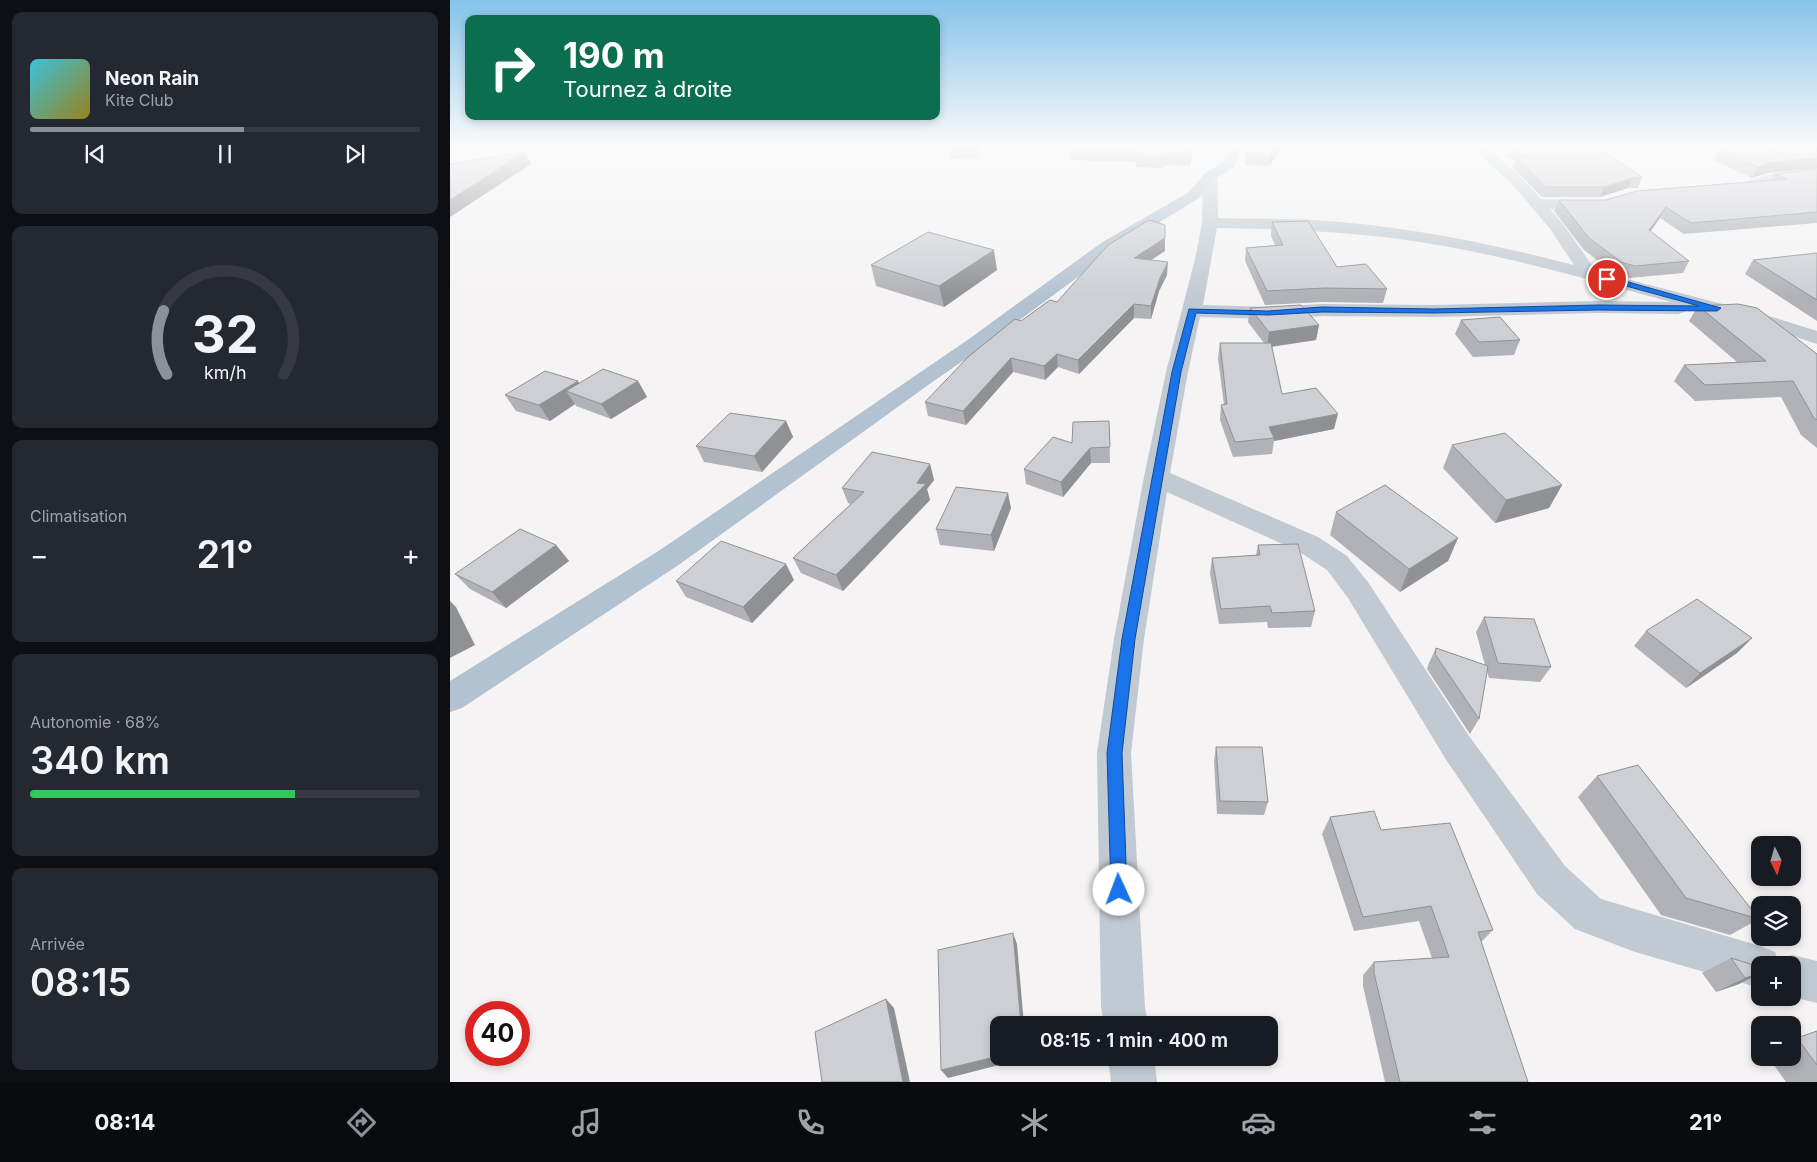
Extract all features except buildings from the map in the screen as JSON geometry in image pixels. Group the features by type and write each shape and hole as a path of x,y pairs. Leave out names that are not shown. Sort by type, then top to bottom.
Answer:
{"main road":[{"path":"450,698 670,556 923,378 976,344 1107,247 1192,196"}],"street":[{"path":"1124,1016 1114,753 1129,639 1177,372 1210,223 1210,196"},
{"path":"1531,196 1557,227 1589,274"},
{"path":"1537,204 1601,204 1610,201"},
{"path":"1210,223 1313,225 1400,234 1522,257 1769,322 1817,338"},
{"path":"1192,311 1268,313 1322,310 1434,311 1717,308"},
{"path":"1157,477 1308,544 1336,563 1358,590 1457,747 1551,880 1589,915 1635,931 1751,964"},
{"path":"1801,978 1817,982"},
{"path":"1132,1066 1134,1082"}],"route":[{"path":"1119,890 1114,753 1129,639 1157,477 1177,372 1192,311 1268,313 1322,310 1434,311 1717,308 1607,279"}]}
